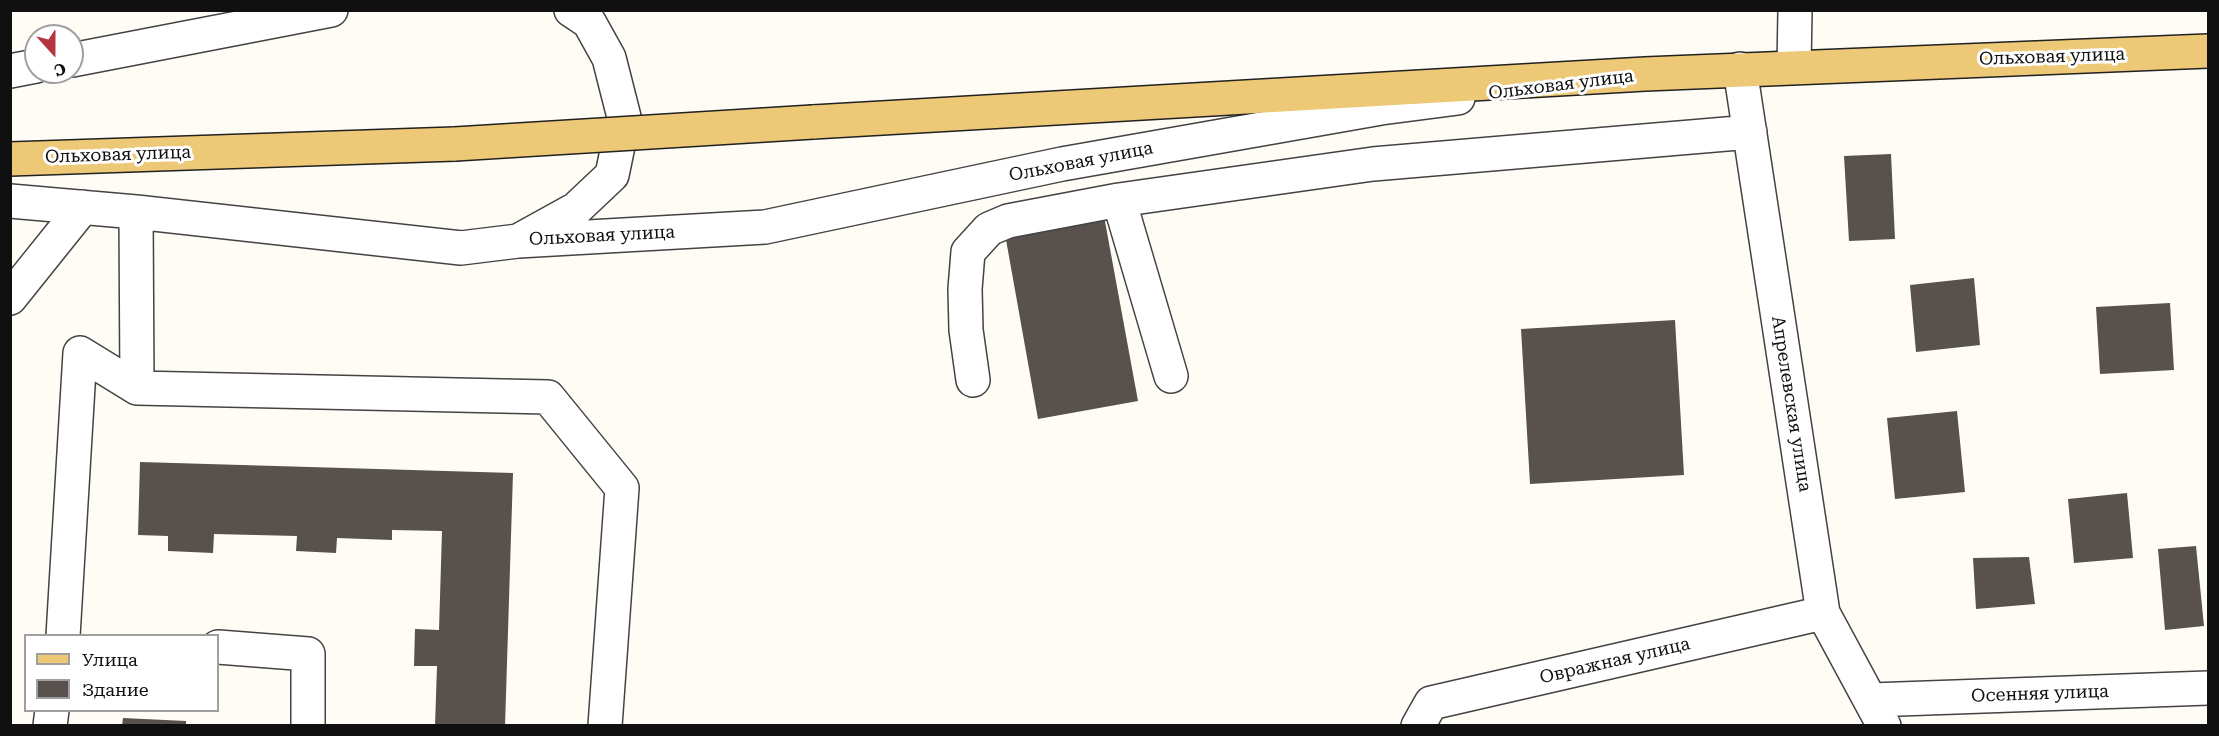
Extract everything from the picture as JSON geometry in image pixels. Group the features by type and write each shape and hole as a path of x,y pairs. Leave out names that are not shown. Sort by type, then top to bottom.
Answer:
{"main road":[{"name":"Ольховая улица","path":"10,159 455,144 1645,74 2208,51"}],"street":[{"path":"84,58 331,10"},
{"name":"Ольховая улица","path":"518,241 576,209 612,175 624,117 609,58 589,22 571,10"},
{"path":"1794,67 1795,10"},
{"name":"Апрелевская улица","path":"1740,69 1823,613 1877,713"},
{"name":"Ольховая улица","path":"10,201 136,212 461,248 518,241 765,227 1062,164 1370,110 1645,74"},
{"path":"973,380 966,330 965,289 968,252 989,229 1008,222 1119,200 1373,164 1750,132"},
{"path":"1119,200 1171,376"},
{"path":"10,298 83,207"},
{"path":"136,212 137,388"},
{"path":"63,634 80,353 137,388 548,397 622,488 605,726"},
{"name":"Овражная улица","path":"1418,726 1431,703 1823,613"},
{"path":"219,647 308,654 308,726"},
{"name":"Осенняя улица","path":"1877,713 2208,688"}],"building":[{"path":"1891,154 1895,239 1849,241 1844,156"},
{"path":"1104,216 1138,401 1038,419 1005,234"},
{"path":"1974,278 1980,345 1916,352 1910,285"},
{"path":"2170,303 2174,370 2100,374 2096,307"},
{"path":"1675,320 1684,475 1530,484 1521,329"},
{"path":"1957,411 1965,492 1895,499 1887,418"},
{"path":"140,462 513,473 505,726 435,726 437,666 414,666 415,629 439,630 442,531 392,530 392,540 337,538 336,553 296,551 297,536 214,534 213,553 168,551 168,536 138,535"},
{"path":"2127,493 2133,558 2074,563 2068,499"},
{"path":"2196,546 2204,626 2165,630 2158,549"},
{"path":"2029,557 2035,604 1976,609 1973,558"},
{"path":"123,718 186,721 186,726 122,726"}]}
